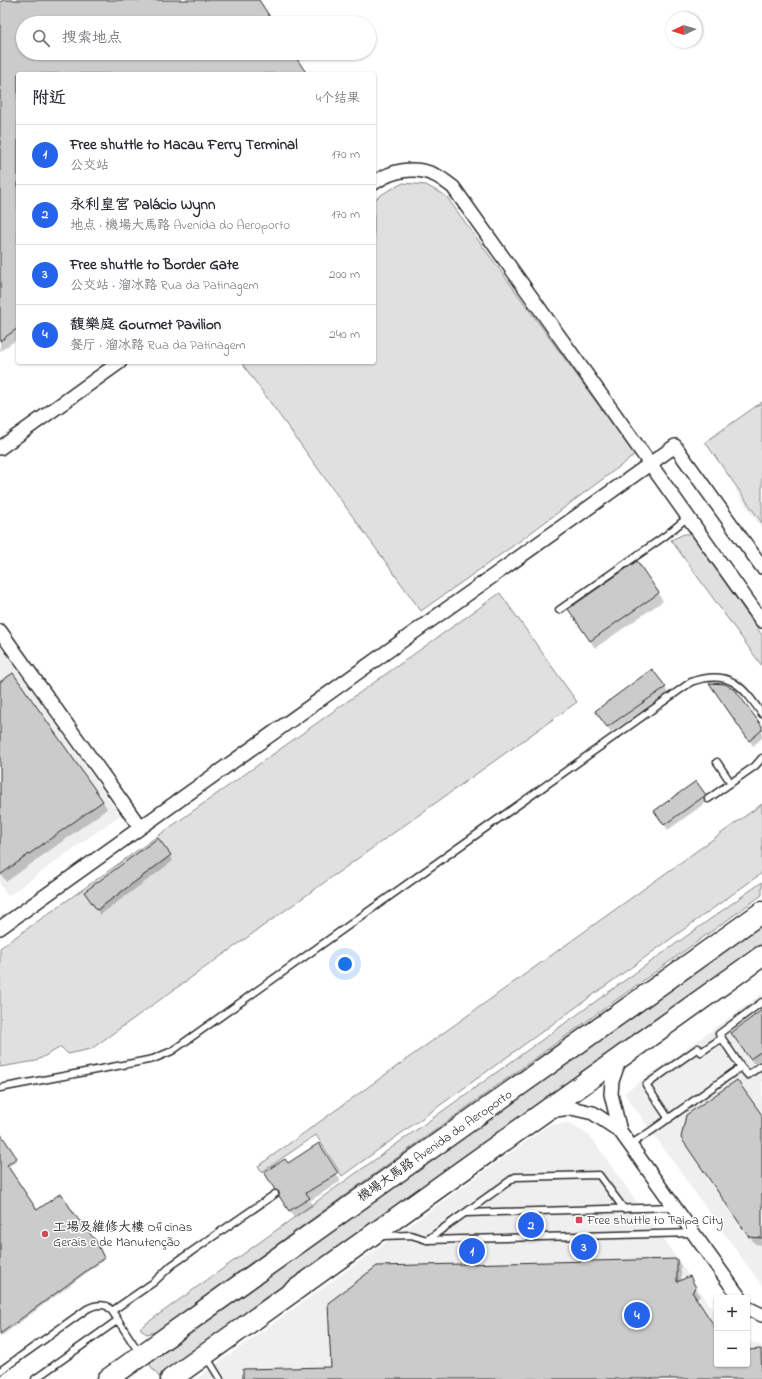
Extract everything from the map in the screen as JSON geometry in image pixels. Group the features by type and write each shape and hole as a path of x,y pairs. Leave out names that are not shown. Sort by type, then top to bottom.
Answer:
{"main road":[{"name":"機場大馬路 Avenida do Aeroporto","path":"108,1379 762,912"},
{"path":"171,1379 762,956"}],"street":[{"path":"376,182 385,176 402,170 420,170 436,176 453,187 762,621"},
{"path":"0,448 117,364"},
{"path":"0,928 675,446 762,567"},
{"path":"0,631 140,827"},
{"path":"620,1058 612,1081 611,1094 620,1131"},
{"path":"546,1111 571,1108 593,1113 620,1131 738,1295"},
{"path":"750,1309 762,1315"}],"lane":[{"path":"559,610 665,536 688,517"},
{"path":"0,1088 153,1059 172,1051 692,682 701,678 712,677 730,680 743,689 762,714"},
{"path":"708,799 755,766 762,758"},
{"path":"717,762 731,783"},
{"path":"762,1002 719,1034 748,1075 762,1065"},
{"path":"669,1119 646,1085 698,1048 701,1052 722,1038"},
{"path":"630,1145 741,1067"},
{"path":"427,1240 515,1177 599,1175 624,1209"},
{"path":"112,1311 154,1282 172,1265 275,1194"},
{"path":"465,1213 674,1208"},
{"path":"370,1236 411,1235 427,1240 693,1233"},
{"path":"0,1371 93,1306 101,1304 107,1306 112,1311 141,1355"},
{"path":"35,1379 118,1320"},
{"path":"205,1354 220,1379"}],"shaded area":[{"path":"403,183 426,185 446,196 635,455 517,543 421,611 242,364 376,364 376,199"},
{"path":"762,402 762,523 705,442"},
{"path":"762,472 762,529 735,490"},
{"path":"684,534 690,534 694,538 762,635 762,666 671,540"},
{"path":"500,593 577,702 91,1049 68,1054 61,1047 36,1061 0,1067 0,948"},
{"path":"0,646 120,815 8,896 0,885"},
{"path":"762,804 762,873 342,1176 316,1135 262,1172 258,1166"},
{"path":"762,882 762,895 155,1332 146,1334 140,1328"},
{"path":"762,925 762,947 159,1377 147,1361"},
{"path":"762,994 762,1286 624,1093"},
{"path":"568,1123 590,1136 714,1311 714,1367 750,1367 750,1341 762,1346 762,1379 196,1379 549,1125"}],"building":[{"path":"4,0 259,0 269,16 16,16 16,60 298,60 306,72 16,72 16,329 0,341 0,2"},
{"path":"637,561 659,593 590,641 568,609"},
{"path":"652,669 666,687 607,727 595,711"},
{"path":"13,673 103,801 0,875 0,682"},
{"path":"709,683 725,684 736,691 762,726 762,730 749,741"},
{"path":"696,781 706,795 664,825 654,811"},
{"path":"158,838 171,855 97,910 84,892"},
{"path":"762,1010 762,1051 750,1059 731,1033"},
{"path":"737,1080 762,1115 762,1238 749,1237 681,1138 686,1115"},
{"name":"工場及維修大樓 Oficinas Gerais e de Manutenção","path":"0,1133 17,1158 7,1165 37,1210 61,1193 74,1214 96,1241 104,1258 0,1334"},
{"path":"319,1143 338,1173 306,1193 310,1198 289,1211 279,1196 279,1192 275,1190 264,1172 285,1159 288,1163"},
{"path":"677,1259 677,1282 690,1276 696,1288 692,1292 714,1325 714,1367 750,1367 750,1350 761,1349 762,1379 243,1379 243,1369 331,1367 328,1303 377,1266"}],"place":[{"name":"Free shuttle to Taipa City","path":"579,1220"},
{"name":"永利皇宮 Palácio Wynn","path":"531,1225"},
{"name":"工場及維修大樓 Oficinas Gerais e de Manutenção","path":"45,1234"},
{"name":"Free shuttle to Border Gate","path":"584,1247"},
{"name":"Free shuttle to Macau Ferry Terminal","path":"472,1251"},
{"name":"馥樂庭 Gourmet Pavilion","path":"637,1315"}]}
